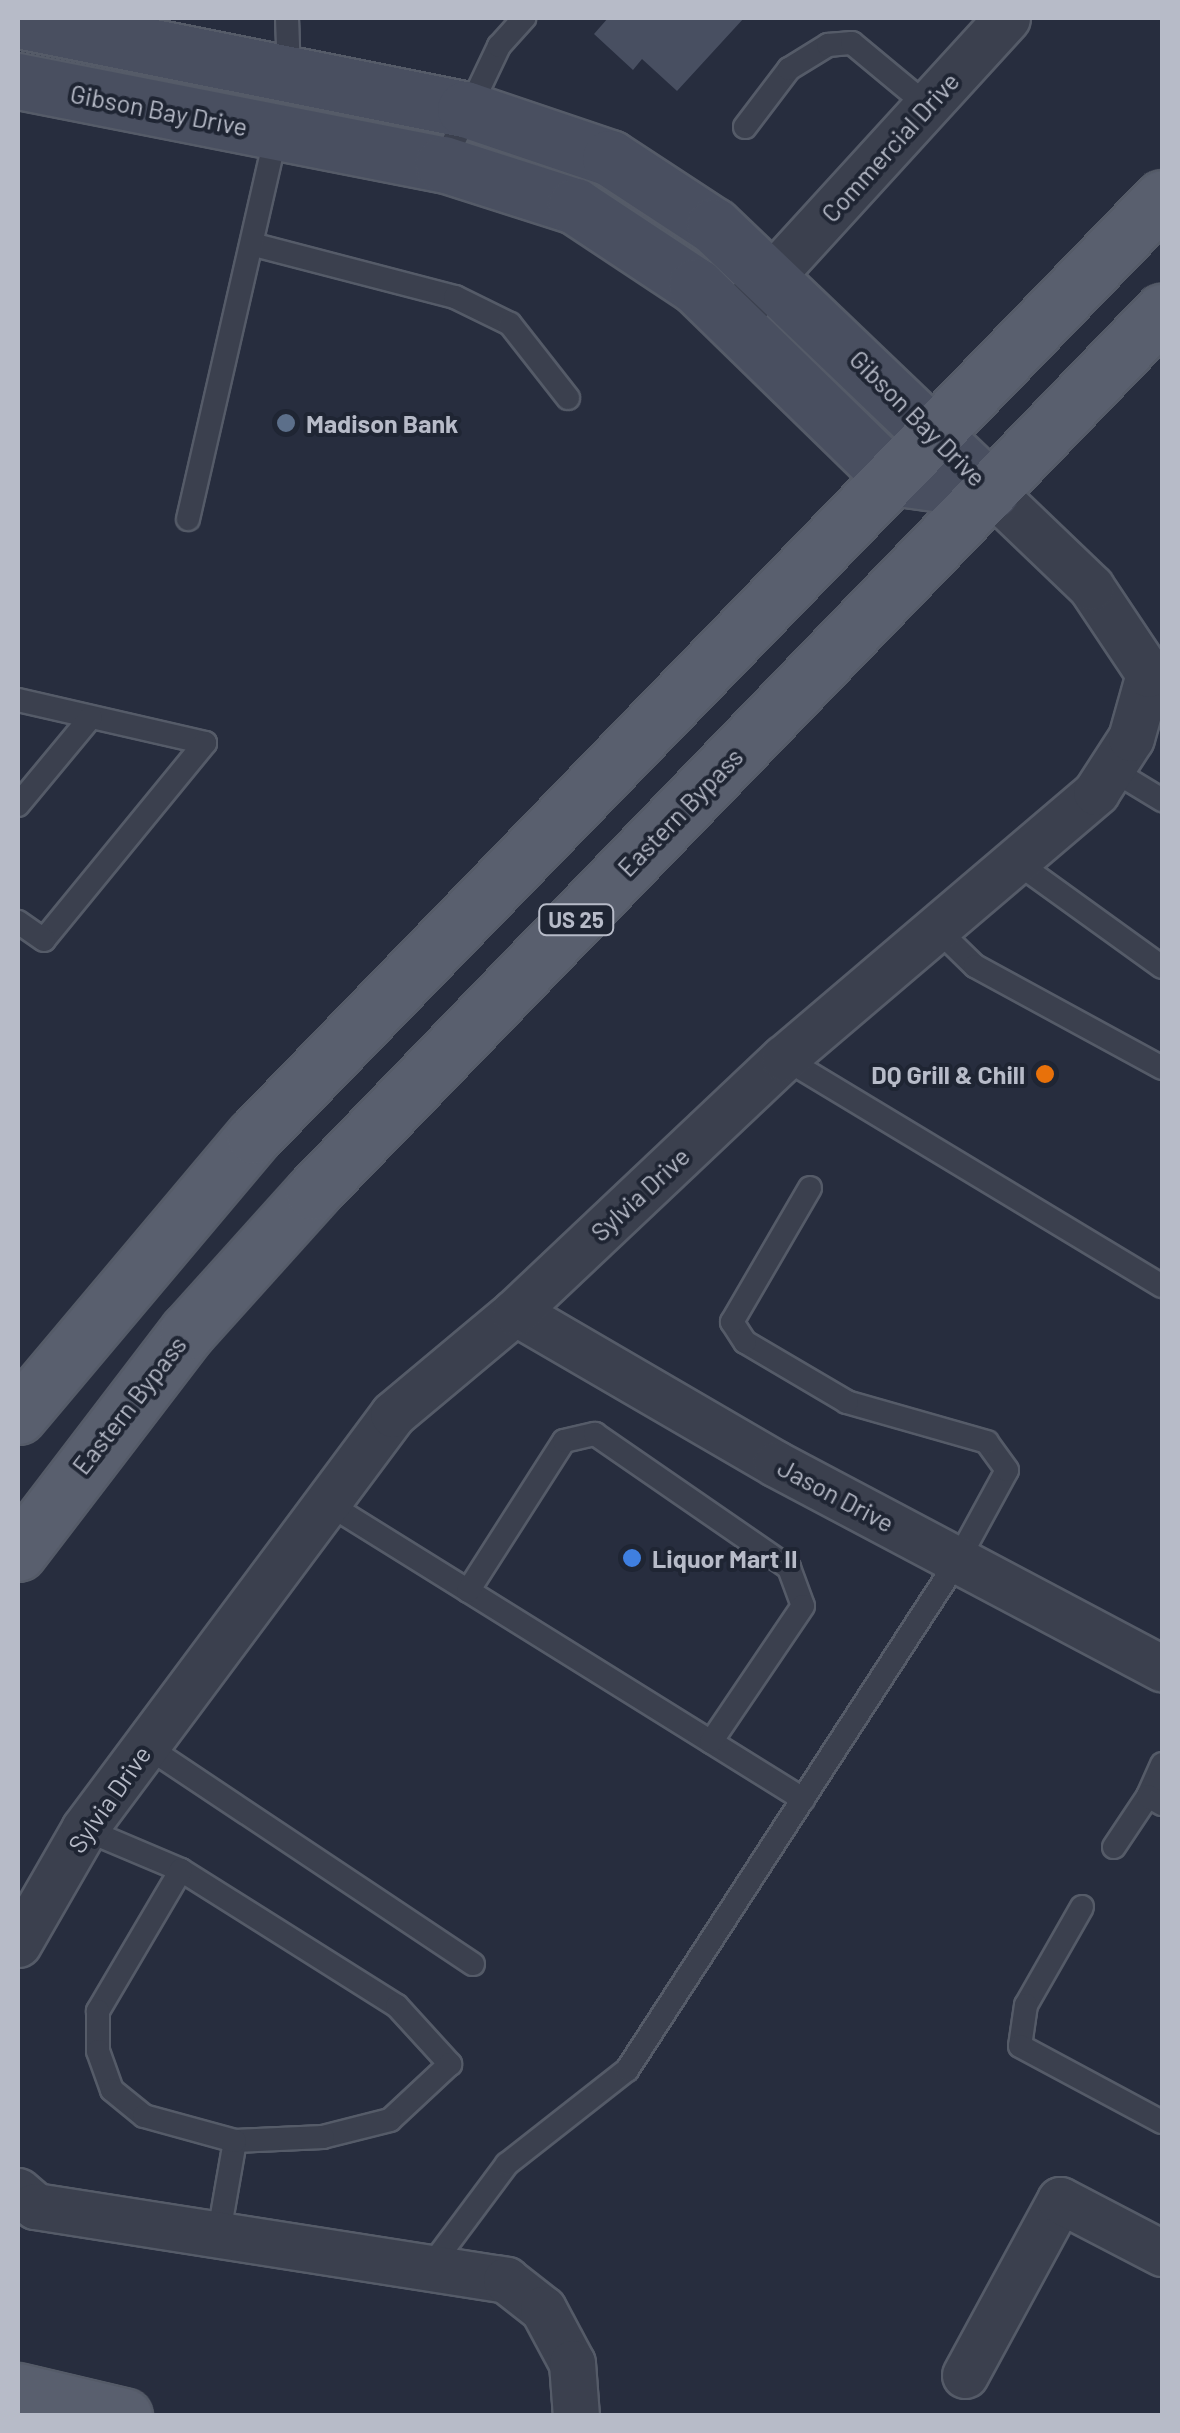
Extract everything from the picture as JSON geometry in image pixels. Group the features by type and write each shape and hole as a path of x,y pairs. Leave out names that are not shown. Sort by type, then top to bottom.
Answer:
{"main road":[{"path":"18,1416 254,1136 1162,198"},
{"name":"Eastern Bypass","path":"18,1553 188,1331 313,1192 1162,312"},
{"path":"18,2390 124,2416"}],"street":[{"name":"Commercial Drive","path":"731,320 1007,18"},
{"name":"Gibson Bay Drive","path":"18,20 465,109 610,158 714,226 772,277 991,491"},
{"name":"Gibson Bay Drive","path":"18,82 444,164 524,186 623,230 731,320 892,477 991,491"},
{"name":"Sylvia Drive","path":"18,1944 84,1830 393,1414 515,1312 784,1058 1096,792 1131,738 1156,669 1091,587 991,491"},
{"name":"Jason Drive","path":"515,1312 958,1560 1162,1668"},
{"path":"18,2192 35,2206 506,2280 543,2309 572,2363 576,2416"},
{"path":"965,2375 1060,2200 1162,2253"}],"lane":[{"path":"188,520 255,245 288,73 287,18"},
{"path":"444,164 465,109 524,18"},
{"path":"745,127 789,68 828,45 852,43 928,106"},
{"path":"255,245 469,304 510,324 568,398"},
{"path":"18,700 205,743 44,940 18,922"},
{"path":"18,804 91,717"},
{"path":"1111,769 1162,800"},
{"path":"1015,861 1162,966"},
{"path":"935,927 975,966 1162,1068"},
{"path":"784,1058 1162,1286"},
{"path":"432,2266 506,2164 627,2070 958,1560 1007,1470 987,1442 847,1402 745,1342 732,1322 810,1188"},
{"path":"468,1591 564,1441 595,1434 789,1568 802,1606 710,1742"},
{"path":"326,1504 803,1799"},
{"path":"146,1746 474,1964"},
{"path":"1114,1847 1155,1800 1162,1764"},
{"path":"84,1830 181,1870 397,2006 450,2064 390,2120 323,2137 235,2141 144,2116 112,2090 98,2051 98,2012 181,1870"},
{"path":"1082,1907 1026,2005 1020,2046 1162,2122"},
{"path":"219,2233 235,2141"}],"building":[{"path":"608,18 744,18 677,91 642,59 633,70 594,34"}],"place":[{"name":"Madison Bank","path":"286,423"},
{"name":"DQ Grill & Chill","path":"1045,1074"},
{"name":"Liquor Mart II","path":"632,1558"}]}
